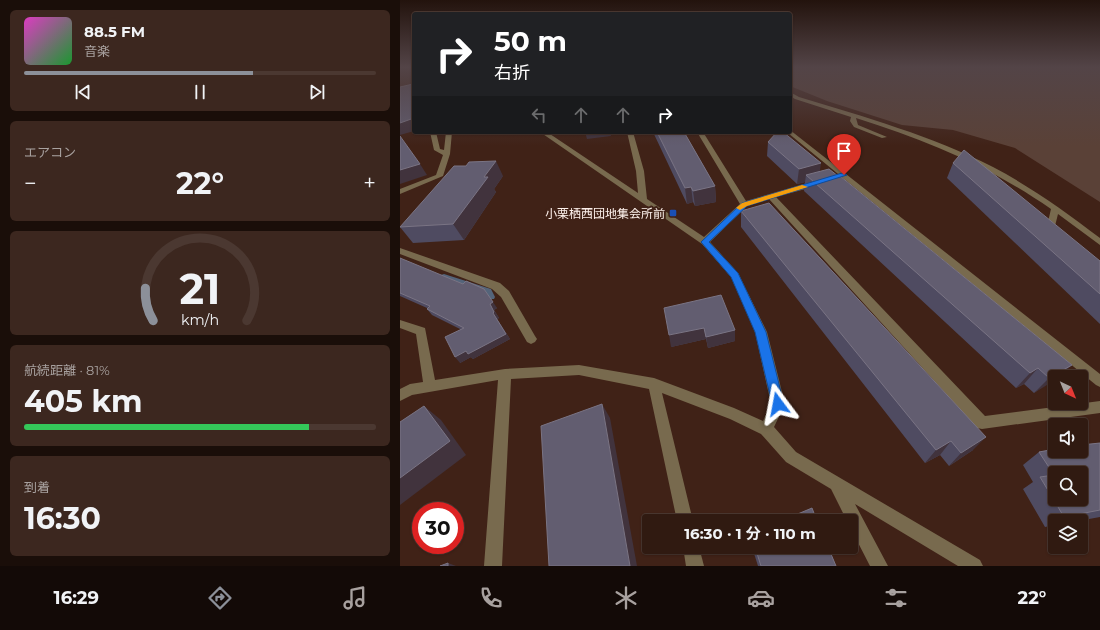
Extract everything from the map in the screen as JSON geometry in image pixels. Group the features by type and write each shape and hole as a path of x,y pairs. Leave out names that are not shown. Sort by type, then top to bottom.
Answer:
{"street":[{"path":"792,95 928,140 976,161 1019,185 1055,208 1100,242"},
{"path":"792,99 797,98"},
{"path":"854,116 853,121 856,126 884,137"},
{"path":"433,134 437,150 447,154"},
{"path":"400,192 439,176 447,154 449,134"},
{"path":"546,134 705,242 735,275 761,332 778,404 766,429"},
{"path":"631,134 640,171 643,200"},
{"path":"701,134 744,204"},
{"path":"792,134 840,176 1100,381"},
{"path":"705,242 744,204 822,181"},
{"path":"771,197 982,424 1100,407"},
{"path":"1055,208 1051,226 1054,234 1060,238"},
{"path":"400,251 496,286 505,294 531,338"},
{"path":"400,324 421,331 430,386"},
{"path":"400,395 410,390 505,374 579,370 654,384 734,414 766,429 791,457 974,566"},
{"path":"493,566 505,374"},
{"path":"654,384 683,514"},
{"path":"836,484 879,566"},
{"path":"692,554 695,566"}],"shaded area":[{"path":"808,93 1100,93 1100,202 1015,148 953,130 902,125 827,101"}],"building":[{"path":"400,93 412,93 412,119 400,123"},
{"path":"658,134 685,134 715,186 693,191 691,187 685,188"},
{"path":"775,134 785,134 821,163 799,169 768,142"},
{"path":"400,136 420,164 400,170"},
{"path":"964,150 1100,261 1100,294 953,163"},
{"path":"496,161 484,177 488,177 453,224 400,227 454,166 466,166 469,162"},
{"path":"829,169 840,176 1072,365 1063,370 1048,370 1048,377 1038,368 1030,373 806,175"},
{"path":"769,203 986,437 961,453 951,441 936,450 741,211"},
{"path":"400,258 463,284 466,281 484,289 493,302 490,304 494,312 493,313 506,334 468,354 466,351 455,357 445,337 464,328 427,309 430,306 400,293"},
{"path":"721,295 735,330 706,337 704,328 669,335 664,308"},
{"path":"602,404 630,566 549,566 541,426"},
{"path":"424,406 450,441 400,478 400,422"},
{"path":"1100,443 1100,510 1079,514 1062,514 1057,506 1088,506 1088,466 1048,466 1039,452 1048,450 1048,458 1088,458 1088,444"},
{"path":"1048,476 1048,490 1040,477"},
{"path":"812,508 814,514 798,514"},
{"path":"757,554 831,554 836,566 761,566"},
{"path":"448,563 448,566 440,566"}],"waterway":[{"path":"444,277 488,291 491,297"}],"slow traffic":[{"path":"740,208 744,204 804,187"}],"place":[{"name":"小栗栖西団地集会所前","path":"673,213"}],"route":[{"path":"778,404 761,332 735,275 705,242 744,204 844,175"}]}
